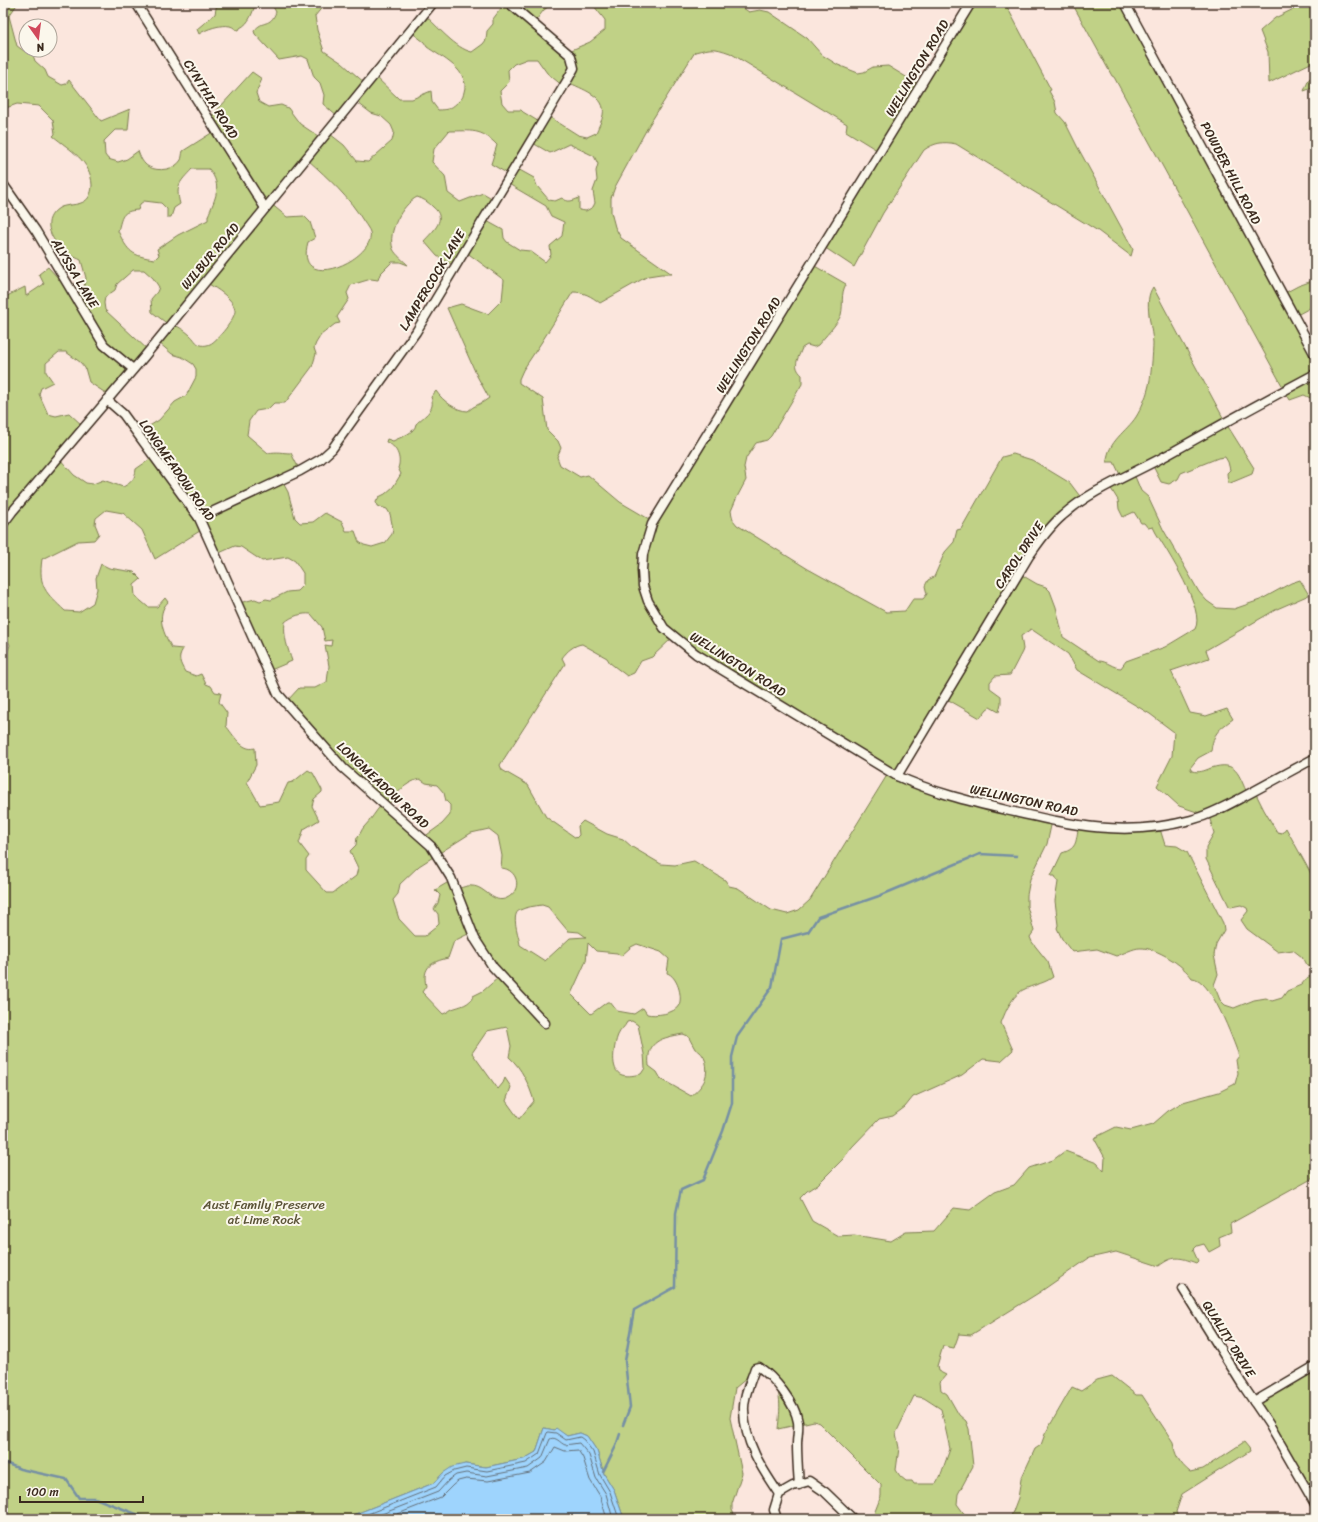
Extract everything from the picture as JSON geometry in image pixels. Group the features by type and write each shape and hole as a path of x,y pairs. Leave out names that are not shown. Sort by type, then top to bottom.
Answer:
{"street":[{"name":"CYNTHIA ROAD","path":"136,3 265,208"},
{"name":"WILBUR ROAD","path":"3,524 133,369 433,3"},
{"name":"LAMPERCOCK LANE","path":"199,518 300,471 327,455 390,370 429,311 574,68 571,56 510,3"},
{"name":"WELLINGTON ROAD","path":"970,3 652,524 643,554 642,570 643,586 648,601 664,628 696,654 896,776 923,788 952,797 1019,813 1105,829 1134,830 1158,828 1192,820 1209,814 1315,758"},
{"name":"POWDER HILL ROAD","path":"1125,3 1315,355"},
{"name":"ALYSSA LANE","path":"3,184 36,231 104,345 133,369"},
{"name":"CAROL DRIVE","path":"896,776 1029,556 1042,538 1061,517 1080,502 1124,477 1315,374"},
{"name":"LONGMEADOW ROAD","path":"107,400 123,414 199,518 278,694 343,768 430,846 451,878 475,939 493,968 545,1023"},
{"name":"QUALITY DRIVE","path":"1183,1289 1254,1402 1270,1424 1315,1504"},
{"path":"1254,1402 1315,1366"},
{"path":"779,1494 762,1469 748,1440 744,1409 747,1392 755,1368 759,1367 767,1372 782,1389 795,1413 798,1423 797,1458 799,1485"},
{"path":"777,1519 774,1510 779,1494 793,1486 809,1481 825,1492 853,1519"}],"green space":[{"name":"Aust Family Preserve at Lime Rock","path":"3,3 18,3 9,16 18,47 18,58 34,58 35,61 45,70 48,77 62,85 66,84 69,80 101,121 130,109 128,130 115,130 104,141 105,155 108,159 118,162 127,159 138,151 142,160 147,166 153,169 161,170 175,166 181,160 183,151 213,132 209,119 252,72 262,79 256,93 259,102 268,107 281,105 288,108 300,124 321,138 330,134 344,145 357,161 368,162 392,141 394,132 391,125 381,116 371,113 354,100 339,118 323,104 324,95 320,83 314,77 308,59 302,56 279,60 255,34 254,31 257,27 269,22 274,17 276,12 271,3 327,3 315,16 317,30 324,51 342,63 366,84 375,76 399,99 412,99 431,91 432,102 438,110 445,110 455,105 462,98 465,84 459,71 453,65 427,47 424,42 411,32 425,15 453,42 472,52 486,40 487,31 493,24 493,19 505,3 509,3 521,13 529,3 552,3 543,11 534,23 567,52 590,42 605,30 605,20 594,6 588,3 743,3 743,8 749,12 760,10 769,12 807,38 822,55 838,65 858,73 864,72 873,67 888,66 921,86 971,3 1005,3 1051,90 1049,91 1055,102 1057,113 1065,122 1133,249 1131,256 1098,231 956,144 943,143 935,144 924,150 883,213 854,267 824,247 880,152 846,131 847,124 730,53 716,49 695,52 649,125 615,187 611,198 611,212 615,227 621,238 672,274 648,276 600,303 587,295 573,292 523,370 519,379 519,383 543,399 547,430 558,441 561,448 557,457 560,465 580,477 588,475 620,502 654,522 813,265 846,284 843,292 841,315 818,345 814,347 807,345 802,348 797,362 797,369 802,375 802,384 771,436 767,440 756,443 746,458 744,467 746,480 731,511 733,520 737,525 808,569 886,612 905,611 913,599 923,599 927,594 925,586 928,580 934,577 945,552 954,542 957,530 961,529 1002,457 1013,454 1032,460 1070,483 1082,499 1059,519 1020,574 1037,584 1046,587 1050,591 1056,607 1063,637 1099,661 1121,668 1126,661 1165,647 1195,629 1197,620 1195,609 1184,581 1153,527 1148,528 1144,523 1141,523 1134,512 1123,517 1119,509 1118,500 1110,487 1122,479 1114,462 1107,462 1110,448 1136,417 1145,399 1149,385 1153,343 1148,306 1150,293 1153,287 1227,425 1254,468 1252,474 1228,484 1227,473 1230,470 1228,462 1225,457 1218,458 1181,473 1178,479 1169,484 1161,482 1153,466 1134,474 1141,491 1148,497 1163,529 1199,592 1207,601 1217,608 1234,609 1260,600 1291,583 1300,580 1309,595 1277,609 1206,650 1209,658 1171,671 1190,713 1206,716 1227,709 1233,719 1218,732 1213,740 1211,751 1198,758 1190,768 1192,771 1199,772 1220,766 1226,766 1231,767 1236,771 1248,795 1255,792 1277,832 1282,833 1286,828 1315,881 1315,1177 1230,1224 1231,1232 1219,1237 1220,1246 1209,1252 1204,1244 1197,1246 1193,1250 1198,1261 1196,1263 1177,1258 1168,1260 1159,1266 1116,1252 1089,1258 1040,1292 971,1335 959,1334 954,1348 943,1346 937,1366 938,1371 946,1375 940,1382 941,1390 947,1394 959,1415 966,1421 969,1429 973,1466 958,1494 957,1504 968,1519 872,1519 881,1496 881,1485 819,1423 814,1421 778,1429 780,1400 777,1387 769,1375 753,1373 735,1388 730,1418 742,1473 732,1504 732,1510 736,1519 624,1519 614,1490 604,1474 597,1451 587,1436 580,1433 567,1436 554,1430 544,1428 536,1452 524,1459 486,1467 465,1464 443,1473 434,1483 343,1519 3,1519 3,656 7,653 10,645 6,636 3,635 3,301 9,295 25,287 26,296 44,284 39,274 48,267 69,290 80,293 83,291 86,278 81,260 62,250 51,234 49,223 53,213 59,208 82,203 87,200 92,189 91,177 84,163 73,151 53,136 55,134 53,120 39,106 17,104 3,109","holes":["527,59 537,59 547,73 563,86 568,82 592,94 601,103 603,108 602,120 596,133 587,137 578,135 548,116 541,123 521,110 508,110 502,103 500,91 509,82 508,70 514,64","449,131 475,132 486,136 497,145 491,164 510,175 507,183 546,206 551,216 564,222 562,236 550,246 551,255 545,262 530,251 520,250 507,242 504,238 503,230 485,220 495,200 483,193 460,202 448,193 445,176 432,162 434,149","531,142 550,153 569,144 594,156 598,164 596,171 597,180 593,191 595,203 593,207 586,211 579,210 579,198 570,201 566,201 562,198 555,201 549,200 537,186 534,178 516,168","308,160 324,174 352,204 370,232 369,242 361,253 350,261 336,267 323,270 312,267 307,258 308,242 315,238 310,222 304,216 287,217 270,203","192,169 209,169 216,181 217,187 215,198 208,216 208,220 178,235 157,249 159,255 155,259 141,256 132,252 125,244 118,231 120,222 125,213 138,210 140,204 144,201 161,203 167,209 167,217 171,217 174,208 180,204 178,188","417,197 424,200 437,211 439,216 438,225 424,241 437,256 456,267 466,252 504,280 502,300 488,314 461,304 447,308 477,376 489,398 468,411 463,411 450,405 436,391 431,397 431,409 416,424 413,430 393,441 387,439 386,442 393,446 399,456 398,468 401,474 393,487 379,497 376,502 377,506 387,509 390,514 393,529 392,534 385,543 372,547 359,542 355,531 346,531 342,522 325,513 313,522 300,523 295,518 288,492 282,481 300,471 291,453 268,453 247,435 249,421 256,411 268,409 274,403 285,403 312,367 316,354 314,348 316,343 321,335 335,324 340,323 337,317 349,299 347,293 351,285 371,279 378,280 380,274 392,262 400,262 408,265 393,249 392,242 394,227 401,212","133,270 144,270 153,278 159,287 151,299 152,312 169,325 158,342 172,354 182,357 193,364 196,369 196,377 186,396 175,402 159,420 140,432 156,455 136,469 132,480 123,487 103,480 93,484 86,483 74,475 58,457 83,426 69,413 56,416 48,414 39,394 41,388 53,382 46,372 46,363 59,352 66,352 80,362 85,368 89,382 110,396 148,350 105,310 105,297 115,290 117,284","207,283 224,294 234,306 235,310 226,329 217,339 209,344 199,344 188,333 172,323","106,510 123,513 142,530 155,559 203,529 217,554 235,546 241,547 262,561 288,557 295,561 303,573 303,585 297,591 287,592 271,600 266,599 260,601 255,599 239,603 266,672 292,661 286,642 285,632 285,622 291,618 311,614 322,627 325,641 332,640 331,646 325,645 329,666 327,682 315,688 299,688 288,700 371,794 382,804 363,828 357,837 356,845 350,851 358,868 356,876 333,893 327,893 306,870 306,860 309,856 299,843 304,829 319,820 312,806 314,799 322,792 322,790 313,773 308,770 293,782 288,783 279,802 260,805 247,782 256,765 255,748 250,749 242,745 226,726 227,713 219,702 221,693 215,692 211,686 206,684 201,674 196,676 185,672 180,660 180,655 183,649 172,648 162,625 162,613 168,602 165,598 157,607 148,607 135,596 134,585 141,579 134,572 109,568 101,564 96,578 97,589 93,603 79,612 65,611 48,594 41,576 42,559 78,541 94,540 99,534 95,524 96,518","1031,629 1068,654 1077,670 1150,714 1174,732 1172,756 1157,786 1179,806 1209,816 1214,833 1206,847 1206,859 1229,906 1241,905 1247,908 1248,911 1241,920 1247,929 1278,952 1293,950 1302,957 1306,965 1312,968 1312,975 1301,985 1287,991 1282,998 1272,1001 1266,998 1254,1000 1234,1008 1225,1005 1220,1000 1214,985 1218,974 1214,955 1216,944 1224,930 1223,923 1187,852 1177,846 1165,845 1160,829 1079,826 1074,846 1062,853 1051,876 1055,876 1058,882 1055,901 1058,925 1057,928 1062,939 1072,952 1097,949 1116,956 1137,948 1154,950 1169,958 1192,978 1199,981 1207,988 1214,998 1239,1056 1236,1060 1238,1073 1235,1084 1219,1092 1183,1102 1168,1111 1153,1124 1131,1130 1116,1127 1094,1138 1105,1158 1104,1171 1097,1163 1065,1151 1053,1160 1029,1168 1014,1185 995,1192 970,1210 954,1208 934,1231 906,1232 891,1241 854,1235 838,1236 812,1221 800,1198 807,1191 818,1184 879,1119 893,1116 905,1107 913,1097 962,1075 983,1059 1001,1061 1013,1050 1001,1023 1011,1002 1022,990 1053,977 1048,962 1032,942 1030,937 1034,931 1027,906 1027,895 1030,879 1047,844 1052,821 898,777 945,698 980,718 990,707 999,712 1001,696 990,688 990,682 995,676 1010,675 1022,652 1021,636","672,638 889,772 810,900 799,910 787,914 771,910 738,888 729,886 725,880 694,861 675,865 661,864 632,847 623,839 607,834 583,821 578,826 579,835 576,838 546,817 528,785 502,770 500,765 565,664 562,658 571,649 582,644 607,658 610,663 627,676 634,673 641,661 652,657","420,779 426,783 437,785 444,793 446,801 450,805 450,815 442,824 424,837 387,807 397,794 410,783","489,829 498,836 502,856 501,868 507,869 515,876 517,885 512,894 507,898 497,899 477,887 468,886 457,889 452,880 435,890 440,895 438,903 434,909 438,914 439,924 425,936 415,936 399,919 393,900 398,894 400,884 419,866 471,833","542,905 548,907 568,931 579,932 586,937 570,938 545,961 520,945 515,920 517,912 520,910","473,933 499,977 483,991 473,996 467,1003 443,1014 422,992 426,986 425,974 429,966 437,961 448,958 454,941","588,943 596,951 617,953 621,956 637,944 661,952 669,959 667,973 671,975 676,982 680,992 680,1001 677,1008 664,1014 647,1014 643,1008 634,1014 617,1011 610,1002 607,1002 591,1014 571,994 586,961","632,1021 638,1025 644,1054 645,1068 641,1074 632,1076 625,1076 618,1073 614,1063 616,1039 627,1022","507,1027 511,1046 509,1057 518,1066 530,1089 534,1101 519,1119 506,1101 511,1087 505,1078 498,1089 472,1053 487,1031","683,1034 688,1036 695,1049 702,1054 706,1061 707,1070 703,1084 691,1096 661,1079 657,1072 649,1066 650,1051 653,1046 657,1042 668,1037","914,1396 924,1398 941,1409 950,1449 940,1477 936,1484 914,1484 912,1481 906,1481 896,1470 899,1448 896,1433"]},
{"path":"217,3 256,3 248,21 239,30 236,30 230,26 218,26 199,34 197,29 215,14"},
{"path":"1072,3 1125,3 1283,294 1298,286 1315,280 1315,293 1312,296 1310,308 1295,316 1315,355 1315,400 1304,395 1290,400"},
{"path":"1306,3 1315,3 1315,61 1269,83 1268,52 1260,31 1275,18"},
{"path":"1315,76 1315,87 1304,91 1309,79"},
{"path":"1312,1368 1315,1374 1315,1505 1263,1406 1262,1398"},
{"path":"1112,1376 1136,1395 1142,1395 1173,1442 1178,1458 1183,1466 1190,1472 1203,1469 1244,1442 1250,1451 1182,1494 1176,1512 1179,1519 1010,1519 1018,1498 1021,1479 1035,1449 1041,1445 1045,1434 1072,1387 1081,1391 1097,1380"}],"water":[{"path":"544,1428 554,1430 556,1428 567,1436 580,1433 587,1436 597,1451 604,1474 614,1490 624,1519 343,1519 434,1483 443,1473 452,1467 465,1464 486,1467 524,1459 536,1452"}],"waterway":[{"path":"623,1425 630,1407 625,1361 634,1310 675,1287 676,1213 681,1190 703,1180 723,1131 732,1103 732,1057 737,1037 772,987 781,939 808,932 818,917 879,896 980,854 1017,856"},
{"path":"603,1472 616,1446 620,1434"},
{"path":"3,1462 20,1469 66,1479 79,1498 95,1498 149,1519"}]}
